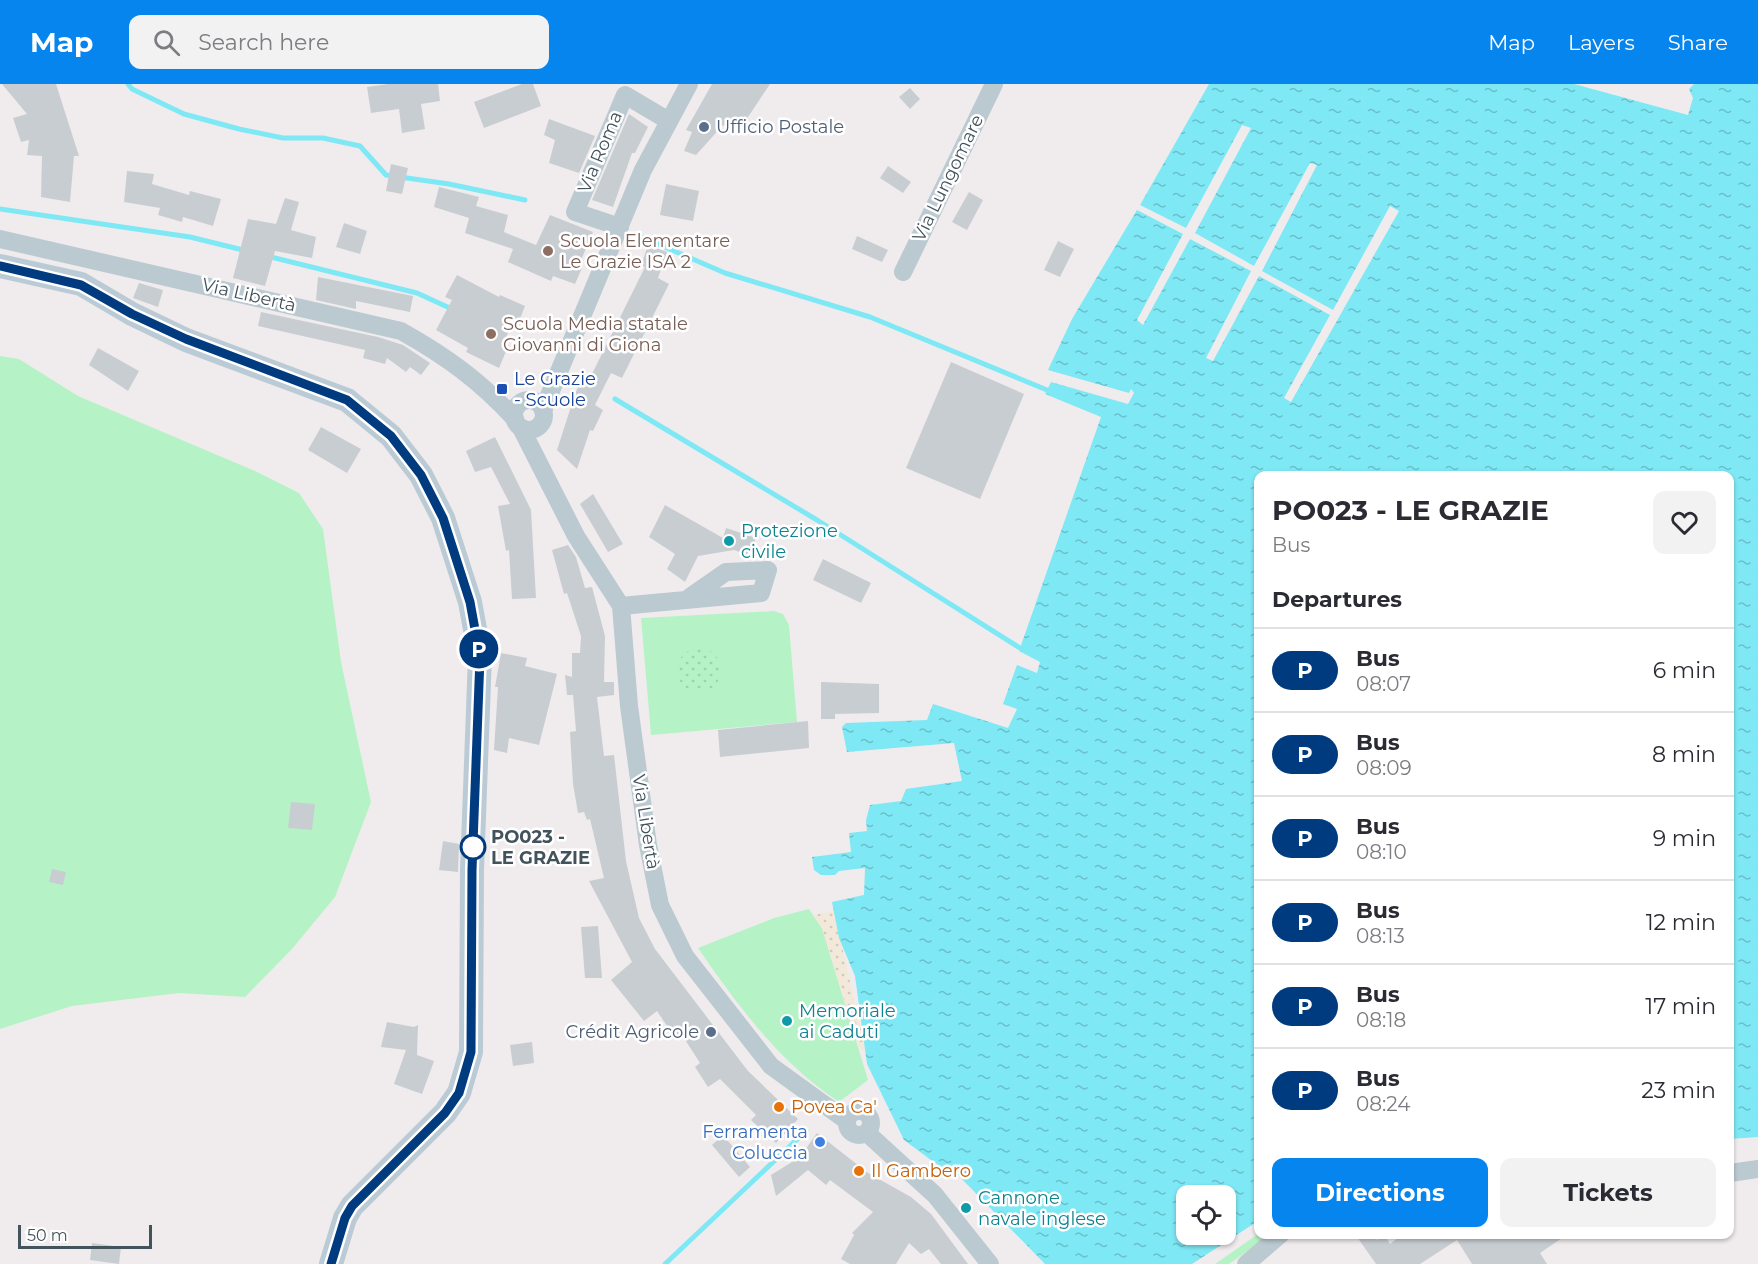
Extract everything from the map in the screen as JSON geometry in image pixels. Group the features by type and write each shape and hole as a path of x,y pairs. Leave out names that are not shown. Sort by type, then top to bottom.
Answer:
{"main road":[{"path":"0,266 81,285 132,314 186,339 347,400 391,436 421,475 443,518 470,602 480,657 471,904 471,1052 459,1093 445,1113 352,1206 345,1218 331,1264"}],"street":[{"path":"528,414 552,392 643,170 689,84"},
{"name":"Via Lungomare","path":"903,272 994,84"},
{"name":"Via Roma","path":"620,227 575,212 625,95 669,121"},
{"name":"Via Libertà","path":"0,239 401,331 431,348 528,414 541,469 576,536 621,606 631,717 660,905 685,956 771,1066 847,1121 849,1129 855,1135 867,1133 935,1195 990,1264"},
{"path":"621,606 690,597"},
{"path":"1734,1172 1758,1169"},
{"path":"1246,1264 1275,1239"}],"green space":[{"path":"0,356 19,359 78,396 255,471 299,493 323,529 341,662 371,802 335,897 292,949 245,997 179,993 72,1006 0,1029"},
{"path":"774,611 783,614 789,625 797,722 651,735 641,618"},
{"path":"699,648 708,649 715,654 720,661 720,679 715,686 708,691 699,692 690,691 683,686 678,679 677,670 678,661 683,654 690,649"},
{"path":"809,909 822,928 868,1080 839,1102 797,1069 761,1032 728,991 698,948 774,918"},
{"path":"1254,1237 1254,1239 1264,1239 1229,1264 1215,1264"}],"sand":[{"path":"834,911 866,1052 859,1048 822,928 813,915"}],"water":[{"path":"1209,84 1574,84 1688,115 1693,98 1689,89 1694,84 1758,84 1758,1137 1734,1139 1734,471 1254,471 1254,1224 1236,1235 1236,1185 1176,1185 1176,1245 1221,1245 1192,1264 1045,1264 955,1172 943,1169 904,1140 867,1064 855,976 839,938 832,902 864,895 865,868 839,871 835,875 821,875 814,870 812,857 851,852 849,833 867,831 866,820 870,805 901,801 906,789 962,781 954,743 847,752 842,727 846,723 927,720 933,704 1008,728 1017,709 1003,704 1017,665 1037,673 1040,662 1019,651 1101,417 1045,394 1051,382 1128,404 1134,393 1131,389 1129,393 1048,370 1072,319 1137,210 1183,234 1137,320 1143,325 1190,239 1251,271 1206,358 1213,361 1259,276 1330,315 1284,398 1291,402 1399,211 1390,206 1333,310 1262,271 1317,165 1310,163 1254,266 1195,233 1251,128 1242,125 1186,228 1140,205"}],"building":[{"path":"2,84 56,84 79,156 74,156 70,202 41,197 42,156 27,155 29,140 21,142 13,118 27,114"},
{"path":"388,84 438,84 440,101 421,104 425,129 402,133 399,109 371,113 367,87"},
{"path":"522,84 533,84 541,106 484,128 474,102"},
{"path":"712,84 770,84 736,135 723,125 696,155 684,151 692,132 686,130"},
{"path":"910,88 920,99 910,109 899,97"},
{"path":"629,114 648,127 635,153 632,153 613,207 592,200"},
{"path":"549,119 595,136 579,173 549,163 555,140 544,135"},
{"path":"391,164 408,168 402,194 386,191"},
{"path":"888,166 911,182 903,193 880,178"},
{"path":"127,171 154,174 152,184 189,195 190,191 221,199 213,226 183,217 182,222 158,215 160,208 124,202"},
{"path":"666,184 699,191 693,221 660,215"},
{"path":"439,187 479,197 476,206 508,215 504,232 536,245 550,215 593,232 579,265 582,268 575,284 553,276 551,281 508,262 513,249 465,233 469,218 434,207"},
{"path":"969,192 983,200 967,230 952,222"},
{"path":"285,198 299,202 291,230 316,237 312,258 275,251 265,286 233,278 248,219 276,224"},
{"path":"344,223 367,231 360,254 336,247"},
{"path":"857,236 888,250 882,262 852,249"},
{"path":"1058,241 1074,249 1060,277 1044,270"},
{"path":"648,245 667,252 658,278 669,284 622,378 611,373 595,405 603,410 593,431 590,430 577,469 557,450 584,373 591,376 645,267 641,266"},
{"path":"457,275 499,297 500,295 525,306 518,324 513,322 502,346 507,349 499,368 466,352 468,348 436,330 452,300 445,297"},
{"path":"318,277 413,296 410,312 356,301 356,309 316,300"},
{"path":"139,283 163,290 158,307 133,298"},
{"path":"261,312 378,337 403,345 430,363 421,375 410,367 406,372 387,358 385,364 363,358 365,350 258,326"},
{"path":"98,348 139,371 128,391 89,365"},
{"path":"951,362 1024,394 980,499 906,468"},
{"path":"321,427 361,449 347,473 308,450"},
{"path":"495,437 531,510 536,598 512,599 509,550 506,551 498,506 510,504 491,467 475,472 466,451"},
{"path":"593,494 623,544 608,552 580,504"},
{"path":"665,505 723,538 726,528 756,538 750,556 734,550 698,556 685,582 667,569 675,554 649,537"},
{"path":"568,545 576,557 585,588 592,587 605,636 604,682 614,682 614,695 597,697 604,756 614,755 626,861 639,918 655,949 748,1071 798,1119 776,1143 751,1120 756,1115 720,1079 708,1087 695,1067 700,1063 682,1035 675,1038 657,1011 644,1021 611,980 632,962 589,881 604,878 590,819 587,820 584,812 578,813 573,784 570,732 576,731 573,695 567,695 565,675 572,677 572,653 580,653 581,636 567,593 564,594 552,550"},
{"path":"823,559 871,583 861,603 813,580"},
{"path":"501,653 527,658 525,666 557,674 539,745 509,738 507,753 494,750 498,687 495,687"},
{"path":"821,682 879,684 879,713 835,714 835,719 821,719"},
{"path":"808,721 809,748 720,757 718,730"},
{"path":"291,802 315,804 312,830 288,828"},
{"path":"443,841 459,844 458,872 439,870"},
{"path":"52,869 66,872 63,885 49,882"},
{"path":"598,926 602,978 585,978 581,927"},
{"path":"387,1022 414,1027 418,1025 417,1055 434,1061 422,1094 394,1084 406,1050 381,1047"},
{"path":"532,1042 534,1063 513,1066 510,1045"},
{"path":"817,1133 868,1173 911,1197 931,1214 968,1264 941,1264 929,1249 921,1254 909,1243 896,1264 850,1264 841,1259 854,1235 852,1233 873,1212 830,1180 826,1185 808,1170 776,1196 771,1175 800,1157"},
{"path":"723,1135 750,1167 739,1177 712,1145"},
{"path":"1358,1239 1387,1239 1390,1244 1396,1239 1561,1239 1540,1253 1547,1264 1472,1264 1457,1240 1420,1264 1376,1264"},
{"path":"92,1243 121,1247 119,1264 90,1260"}],"waterway":[{"path":"128,84 132,89 184,114 239,129 283,138 323,138 360,146 386,175 449,184 525,200"},
{"path":"0,209 190,237 247,251"},
{"path":"637,235 725,273 870,317 1047,390"},
{"path":"267,256 417,293 454,310"},
{"path":"615,399 817,520 1020,648"},
{"path":"665,1264 806,1131"}],"bus line":[{"name":"P","path":"0,266 81,285 132,314 186,339 347,400 391,436 421,475 443,518 470,602 480,657 469,994 471,1052 459,1093 445,1113 352,1206 345,1218 331,1264"}],"place":[{"name":"Ufficio Postale","path":"704,127"},
{"name":"Scuola Elementare Le Grazie ISA 2","path":"548,251"},
{"name":"Scuola Media statale Giovanni di Giona","path":"491,334"},
{"name":"Le Grazie - Scuole","path":"502,389"},
{"name":"Protezione civile","path":"729,541"},
{"name":"PO023 - LE GRAZIE","path":"473,847"},
{"name":"Memoriale ai Caduti","path":"787,1021"},
{"name":"Crédit Agricole","path":"711,1032"},
{"name":"Povea Ca'","path":"779,1107"},
{"name":"Ferramenta Coluccia","path":"820,1142"},
{"name":"Il Gambero","path":"859,1171"},
{"name":"Cannone navale inglese","path":"966,1208"}]}
